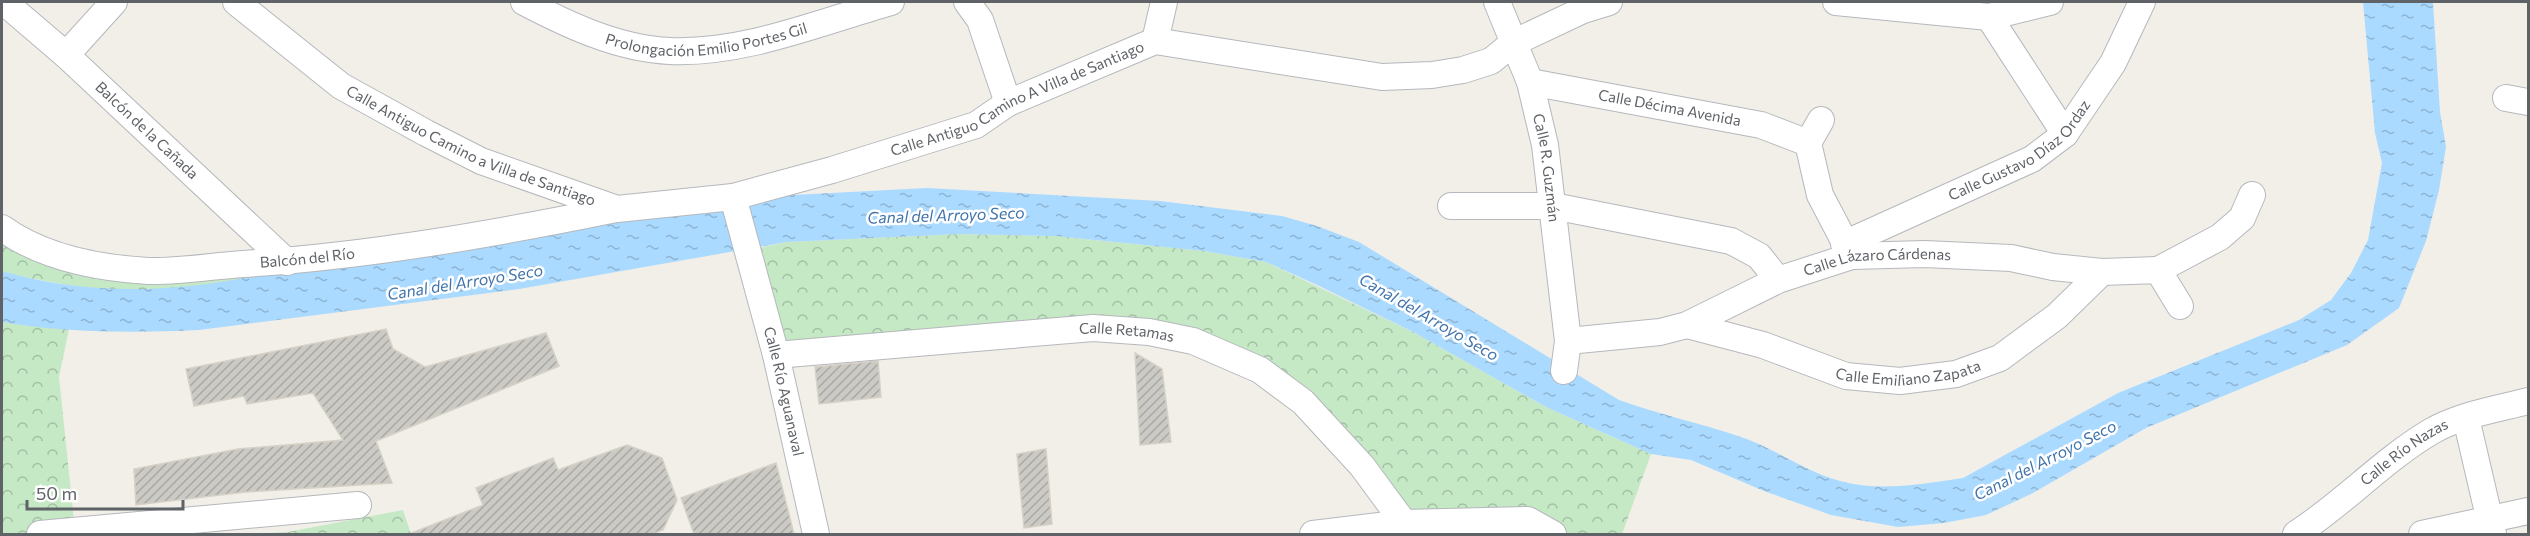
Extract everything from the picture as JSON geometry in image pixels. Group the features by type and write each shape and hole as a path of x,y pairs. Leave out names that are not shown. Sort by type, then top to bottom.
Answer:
{"street":[{"name":"Balcón de la Cañada","path":"4,2 66,55 287,262"},
{"path":"66,55 114,2"},
{"name":"Calle Antiguo Camino a Villa de Santiago","path":"236,2 341,86 481,161 617,209 734,202"},
{"name":"Prolongación Emilio Portes Gil","path":"524,2 566,24 631,46 669,51 737,46 891,2"},
{"path":"1155,41 1164,2"},
{"name":"Calle R. Guzmán","path":"1497,2 1530,82 1545,145 1568,340 1564,371"},
{"path":"1513,43 1583,10 1610,2"},
{"path":"1836,2 1989,18 2050,2"},
{"name":"Calle Gustavo Díaz Ordaz","path":"1848,250 2032,159 2065,134 2113,63 2142,2"},
{"path":"976,8 1008,103"},
{"path":"1989,18 2065,134"},
{"name":"Calle Antiguo Camino A Villa de Santiago","path":"734,202 976,125 1008,103 1155,41 1382,77 1432,75 1463,70 1491,61 1513,43"},
{"name":"Calle Décima Avenida","path":"1530,82 1761,124 1808,143"},
{"path":"1821,120 1808,143 1820,195 1848,250"},
{"path":"2181,306 2158,270 2220,237 2242,218 2252,195"},
{"name":"Calle Río Aguanaval","path":"734,202 776,355 816,534"},
{"path":"1451,206 1553,206 1731,241 1759,256 1778,280"},
{"name":"Balcón del Río","path":"2,228 37,248 99,265 150,271 287,262 364,253 536,226 617,209"},
{"name":"Calle Lázaro Cárdenas","path":"1568,340 1660,332 1687,325 1778,280 1848,250 2011,258 2053,267 2102,272 2158,270"},
{"name":"Calle Emiliano Zapata","path":"1687,325 1763,345 1846,376 1900,381 1956,374 2000,358 2057,316 2102,272"},
{"name":"Calle Retamas","path":"776,355 1093,328 1149,332 1193,341 1260,370 1303,402 1362,466 1404,523"},
{"name":"Calle Río Nazas","path":"2310,530 2400,453 2434,430 2466,418 2529,401"},
{"path":"2466,418 2492,527"},
{"path":"40,534 76,533 358,505"},
{"path":"2422,534 2492,527 2529,511"},
{"path":"1313,534 1404,523 1528,520 1553,534"}],"green space":[{"path":"2,228 67,257 278,271 178,289 117,291 79,287 16,276 2,271"},
{"path":"960,234 1055,236 1204,251 1266,262 1415,333 1546,407 1651,454 1622,534 1553,534 1404,523 1303,402 1149,332 776,355 748,250 787,242"},
{"path":"2,321 69,329 59,377 75,531 47,534 2,534"},
{"path":"403,510 411,534 247,534 288,532"}],"water":[{"name":"Canal del Arroyo Seco","path":"2363,2 2433,2 2440,112 2446,147 2439,190 2426,241 2399,308 2347,345 2146,428 2031,494 1986,515 1944,523 1898,527 1831,515 1764,491 1691,460 1651,454 1546,407 1415,333 1317,285 1266,262 1204,251 1055,236 960,234 787,242 519,289 199,330 100,331 2,322 2,271 37,280 106,288 140,289 209,284 278,271 793,195 927,188 1160,201 1282,216 1359,242 1619,400 1751,441 1827,477 1870,486 1932,483 1963,478 2118,393 2299,320 2331,300 2351,273 2368,240 2382,163 2375,133"}],"building":[{"path":"386,329 393,349 425,367 546,333 559,366 376,441 392,483 246,492 136,505 134,469 238,449 343,440 313,393 247,404 244,396 194,406 186,369"},
{"path":"1135,353 1162,369 1171,442 1140,445"},
{"path":"878,361 881,397 819,404 815,367"},
{"path":"627,445 662,458 677,500 663,530 652,534 409,534 483,505 476,488 553,458 558,470"},
{"path":"1046,449 1052,524 1024,528 1017,454"},
{"path":"776,463 794,534 694,534 681,498"}]}
